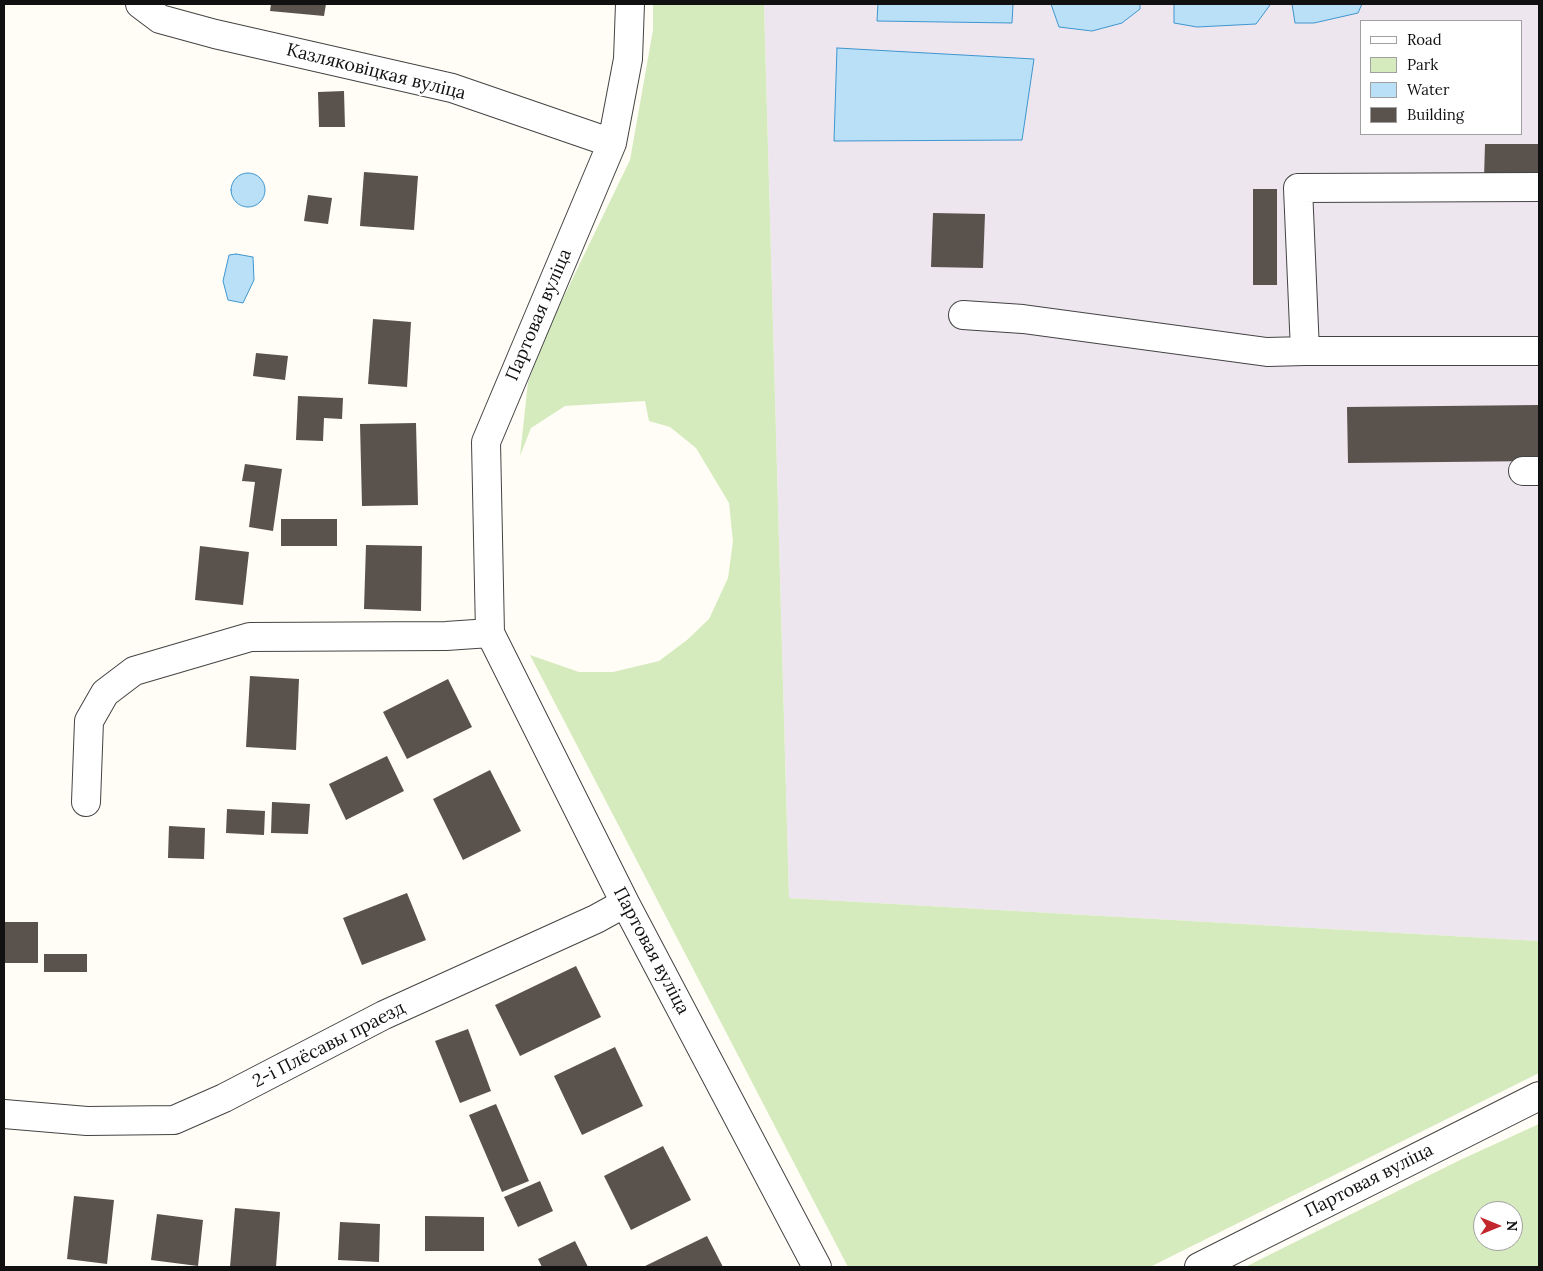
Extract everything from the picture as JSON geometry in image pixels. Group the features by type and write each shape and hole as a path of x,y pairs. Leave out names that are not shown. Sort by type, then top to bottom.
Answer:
{"street":[{"name":"Казляковіцкая вуліца","path":"140,4 160,19 215,34 452,88 612,143"},
{"name":"Партовая вуліца","path":"630,4 628,58 612,143 486,442 490,632 625,903 817,1267"},
{"path":"1305,351 1298,188 1539,186"},
{"path":"963,315 1023,319 1267,352 1539,351"},
{"path":"86,802 88,721 105,693 134,671 250,637 446,636 490,632"},
{"name":"2-і Плёсавы праезд","path":"11,1115 86,1121 174,1120 224,1098 384,1016 596,919 625,903"},
{"name":"Партовая вуліца","path":"1200,1267 1539,1096"}],"shaded area":[{"path":"764,4 1539,4 1539,941 789,898"}],"green space":[{"path":"653,4 764,4 789,898 1539,941 1539,1073 1150,1267 848,1267 530,655 579,672 613,672 659,661 687,640 709,619 728,578 733,541 729,503 696,448 670,427 649,421 645,401 565,406 531,428 520,456 528,382 552,321 630,160 653,30"},
{"path":"1539,1124 1539,1267 1245,1267 1460,1160"}],"water":[{"path":"878,4 1013,4 1012,23 877,21"},
{"path":"1051,4 1140,4 1140,9 1122,23 1092,31 1059,27"},
{"path":"1174,4 1270,5 1256,24 1197,27 1174,23"},
{"path":"1292,4 1362,4 1358,13 1314,23 1295,23"},
{"path":"837,48 1034,59 1022,140 834,141"},
{"path":"248,173 260,178 265,190 260,202 248,207 236,202 231,190 236,178"},
{"path":"236,254 253,257 254,280 243,303 228,300 223,281 229,255"}],"building":[{"path":"271,4 326,4 324,16 270,11"},
{"path":"344,91 345,127 319,127 318,92"},
{"path":"1485,144 1539,144 1539,178 1484,178"},
{"path":"364,172 418,176 414,230 360,226"},
{"path":"1253,189 1277,189 1277,285 1253,285"},
{"path":"308,195 332,198 328,224 304,221"},
{"path":"933,213 985,214 983,268 931,267"},
{"path":"373,319 411,322 407,387 368,384"},
{"path":"256,353 288,356 285,380 253,376"},
{"path":"298,396 343,398 342,419 324,418 323,441 296,440"},
{"path":"1539,405 1539,461 1348,463 1347,407"},
{"path":"416,423 418,505 362,506 360,424"},
{"path":"245,464 282,469 273,531 249,527 255,482 242,481"},
{"path":"281,519 337,519 337,546 281,546"},
{"path":"366,545 422,546 421,611 364,609"},
{"path":"200,546 249,552 243,605 195,600"},
{"path":"250,676 299,679 296,750 246,747"},
{"path":"448,679 472,727 407,759 383,712"},
{"path":"387,756 404,791 346,820 329,784"},
{"path":"490,770 521,831 463,860 433,799"},
{"path":"272,802 310,804 308,834 271,833"},
{"path":"227,809 265,811 264,835 226,833"},
{"path":"169,826 205,828 204,859 168,858"},
{"path":"407,893 426,940 362,965 343,918"},
{"path":"4,922 38,922 38,963 4,963"},
{"path":"44,954 87,954 87,972 44,972"},
{"path":"576,966 601,1017 520,1056 495,1005"},
{"path":"468,1029 491,1091 460,1103 435,1041"},
{"path":"615,1047 643,1106 582,1135 554,1076"},
{"path":"496,1104 529,1181 502,1192 469,1115"},
{"path":"663,1146 691,1200 631,1230 604,1176"},
{"path":"540,1181 553,1211 518,1227 504,1197"},
{"path":"74,1196 114,1200 107,1264 67,1259"},
{"path":"235,1208 280,1212 276,1267 230,1267"},
{"path":"157,1214 203,1220 198,1266 151,1260"},
{"path":"425,1216 484,1217 484,1251 425,1251"},
{"path":"340,1222 380,1224 379,1262 338,1260"},
{"path":"707,1236 723,1267 643,1267"},
{"path":"575,1241 588,1267 542,1267 538,1259"}]}
